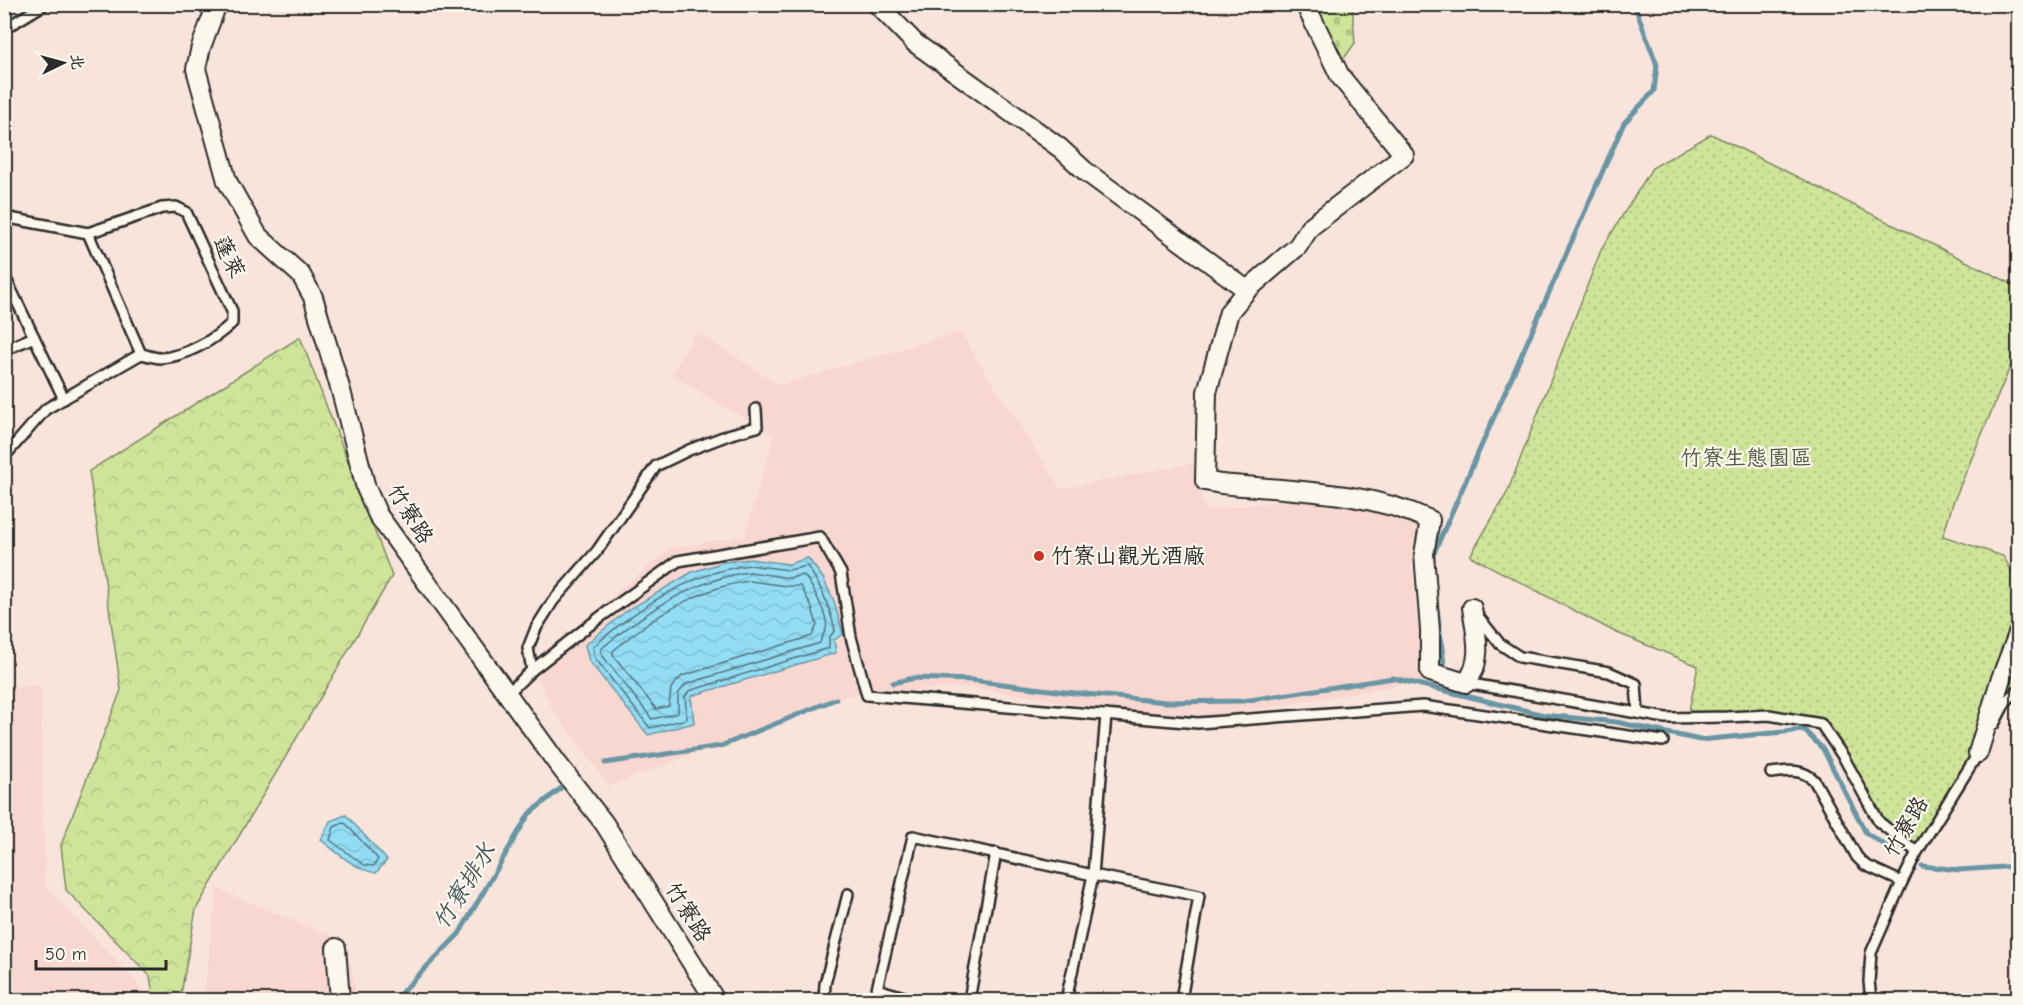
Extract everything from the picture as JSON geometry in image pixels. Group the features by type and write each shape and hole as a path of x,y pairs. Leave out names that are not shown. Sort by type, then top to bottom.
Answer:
{"street":[{"name":"竹寮路","path":"217,4 201,47 196,69 227,181 258,236 301,275 313,297 341,391 366,488 378,516 557,763 604,823 715,1000"},
{"path":"877,4 915,43 1060,147 1085,171 1247,290"},
{"path":"1305,4 1340,76 1404,155 1310,227 1298,246 1247,290 1229,312 1207,392 1205,481 1350,496 1389,504 1430,520 1424,554 1430,630 1430,672 1466,683 1474,673 1479,647 1472,608"},
{"path":"1978,753 2000,681 2019,634"},
{"path":"336,948 340,1000"}],"lane":[{"path":"4,28 32,8 45,4"},
{"name":"蓬萊","path":"4,217 88,233 162,208 176,207 186,212 232,312 232,323 220,334 177,356 157,358 141,354"},
{"path":"5,456 46,409 141,354 88,233"},
{"path":"4,275 64,399"},
{"path":"4,350 34,337"},
{"path":"532,670 528,648 547,610 597,551 656,466 731,434 757,428 756,409"},
{"path":"508,693 532,670 678,561 820,537 841,573 851,637 867,695 1198,723 1423,706 1663,741"},
{"path":"1472,608 1500,644 1520,657 1609,672 1636,684 1638,713"},
{"path":"1466,683 1666,718 1768,715 1821,724 1844,758 1879,822 1917,852"},
{"name":"竹寮路","path":"1871,1000 1869,981 1871,953 1902,882 1917,852 1978,753 2006,701 2019,690"},
{"path":"1066,1000 1093,875 1106,715"},
{"path":"1771,773 1791,770 1806,773 1814,780 1857,857 1865,865 1902,882"},
{"path":"914,1000 877,989 913,836 1199,896 1181,1000"},
{"path":"969,1000 996,853"},
{"path":"824,1000 825,984 848,894"}],"shaded area":[{"name":"竹寮山觀光酒廠","path":"696,332 780,385 960,332 1061,489 1193,463 1205,510 1336,494 1432,527 1412,564 1423,681 1186,722 969,687 850,695 609,786 550,705 532,665 670,548 744,536 774,436 671,374"},
{"path":"41,685 45,886 152,998 204,994 217,889 346,942 358,1000 5,1000 5,688"}],"green space":[{"path":"1302,5 1352,5 1355,43 1345,57 1330,57"},
{"name":"竹寮生態園區","path":"1711,134 2018,287 2018,348 1953,503 1943,536 2003,556 2018,582 2018,692 1962,773 1916,847 1879,822 1821,724 1769,715 1727,717 1689,711 1698,666 1615,632 1470,556 1507,493 1601,250 1652,168"},
{"path":"300,337 392,576 196,909 180,1000 154,1000 150,976 66,890 61,845 121,690 89,471"}],"water":[{"path":"808,558 823,578 834,601 843,634 834,640 836,653 691,696 694,723 648,735 589,661 585,645 625,612 692,572 724,562 750,559 789,564"},
{"path":"346,815 387,860 376,873 354,864 321,840 330,821"}],"waterway":[{"path":"1433,561 1433,555 1624,123 1654,91 1657,65 1634,4"},
{"path":"1437,609 1445,672"},
{"path":"893,683 914,678 971,680 1166,702 1243,701 1393,678 1544,715 1616,722 1700,740 1804,730 1823,749 1866,833 1897,853"},
{"path":"605,763 721,746 836,699"},
{"name":"竹寮排水","path":"394,1000 459,934 529,814 560,789"},
{"name":"竹寮排水","path":"1922,866 1959,870 2018,866"}],"place":[{"name":"竹寮山觀光酒廠","path":"1039,556"}]}
